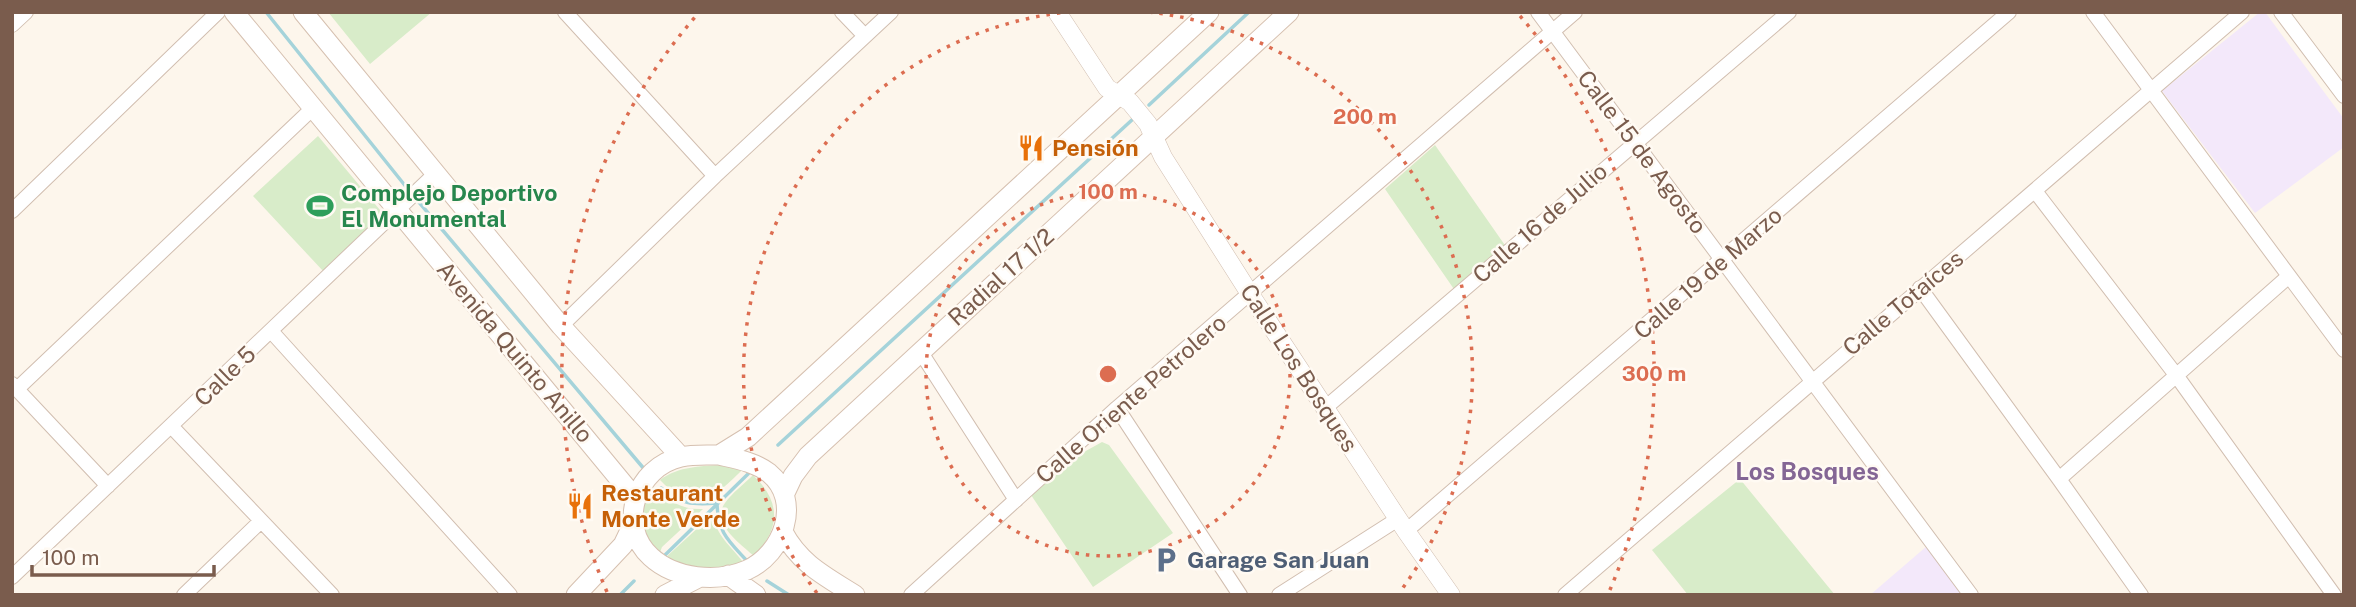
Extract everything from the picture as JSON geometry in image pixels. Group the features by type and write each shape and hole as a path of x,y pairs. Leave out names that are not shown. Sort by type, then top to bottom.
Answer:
{"main road":[{"name":"Avenida Quinto Anillo","path":"234,12 635,498"},
{"path":"303,12 561,326 681,457"},
{"path":"719,455 748,437 1209,12"},
{"name":"Radial 17 1/2","path":"785,493 807,456 1289,12"},
{"path":"719,455 751,463 769,474 785,493 787,513 783,532 764,559 747,570 728,575 700,577 679,574 661,567 643,550 634,522 635,498 644,479 658,467 681,457 719,455"},
{"path":"576,595 623,545 634,522"},
{"path":"783,532 799,557 855,595"},
{"path":"728,575 756,595"},
{"path":"665,595 700,577"}],"street":[{"path":"12,25 26,12"},
{"path":"12,211 218,12"},
{"path":"565,12 715,176"},
{"path":"842,12 865,36"},
{"path":"561,326 715,176 891,12"},
{"name":"Calle Los Bosques","path":"1057,12 1107,88 1130,102 1148,124 1163,157 1250,294 1451,595"},
{"name":"Calle 15 de Agosto","path":"1538,12 1971,595"},
{"name":"Calle Oriente Petrolero","path":"911,595 1117,408 1575,12"},
{"name":"Calle 16 de Julio","path":"1325,408 1789,12"},
{"name":"Calle 19 de Marzo","path":"1279,595 1402,525 1723,261 2008,12"},
{"path":"2094,12 2344,350"},
{"name":"Calle Totaíces","path":"1565,595 2242,12"},
{"path":"2281,12 2344,96"},
{"path":"108,486 15,386 312,108"},
{"name":"Calle 5","path":"12,577 435,174"},
{"path":"2035,191 2176,375 2335,595 2344,583"},
{"path":"2059,478 2289,276"},
{"path":"1920,288 2141,595"},
{"path":"271,331 510,595"},
{"path":"920,351 1016,500"},
{"path":"1117,408 1240,595"},
{"path":"172,427 331,595"},
{"path":"184,595 261,521"}],"shaded area":[{"path":"2260,12 2265,12 2344,119 2344,147 2255,213 2162,91"},
{"path":"1927,546 1962,595 1870,595"}],"green space":[{"path":"328,12 432,12 370,64"},
{"name":"Complejo Deportivo El Monumental","path":"318,136 385,216 324,272 253,196"},
{"path":"1435,145 1509,251 1458,295 1385,189"},
{"path":"1102,442 1109,445 1173,533 1093,587 1031,495 1084,452"},
{"path":"724,465 743,469 723,488 704,498 694,500 684,497 660,480 683,469"},
{"path":"753,475 769,495 774,515 769,535 754,556 729,533 724,526 721,511 725,503"},
{"path":"1740,479 1835,595 1688,595 1652,550"},
{"path":"654,487 676,504 703,509 662,547 659,555 648,543 640,516 649,490"},
{"path":"713,514 721,535 743,562 714,568 664,559"}],"waterway":[{"path":"266,12 407,188"},
{"path":"1149,105 1249,12"},
{"path":"778,445 1133,119"},
{"path":"418,201 645,470"},
{"path":"663,557 748,474"},
{"path":"661,488 687,502 717,503 722,530 748,562"},
{"path":"620,595 634,581"},
{"path":"767,581 789,595"}],"place":[{"name":"Pensión","path":"1031,148"},
{"name":"Complejo Deportivo El Monumental","path":"320,206"},
{"name":"Restaurant Monte Verde","path":"580,506"},
{"name":"Garage San Juan","path":"1166,560"}],"district":[{"name":"Los Bosques","path":"1807,472"}]}
